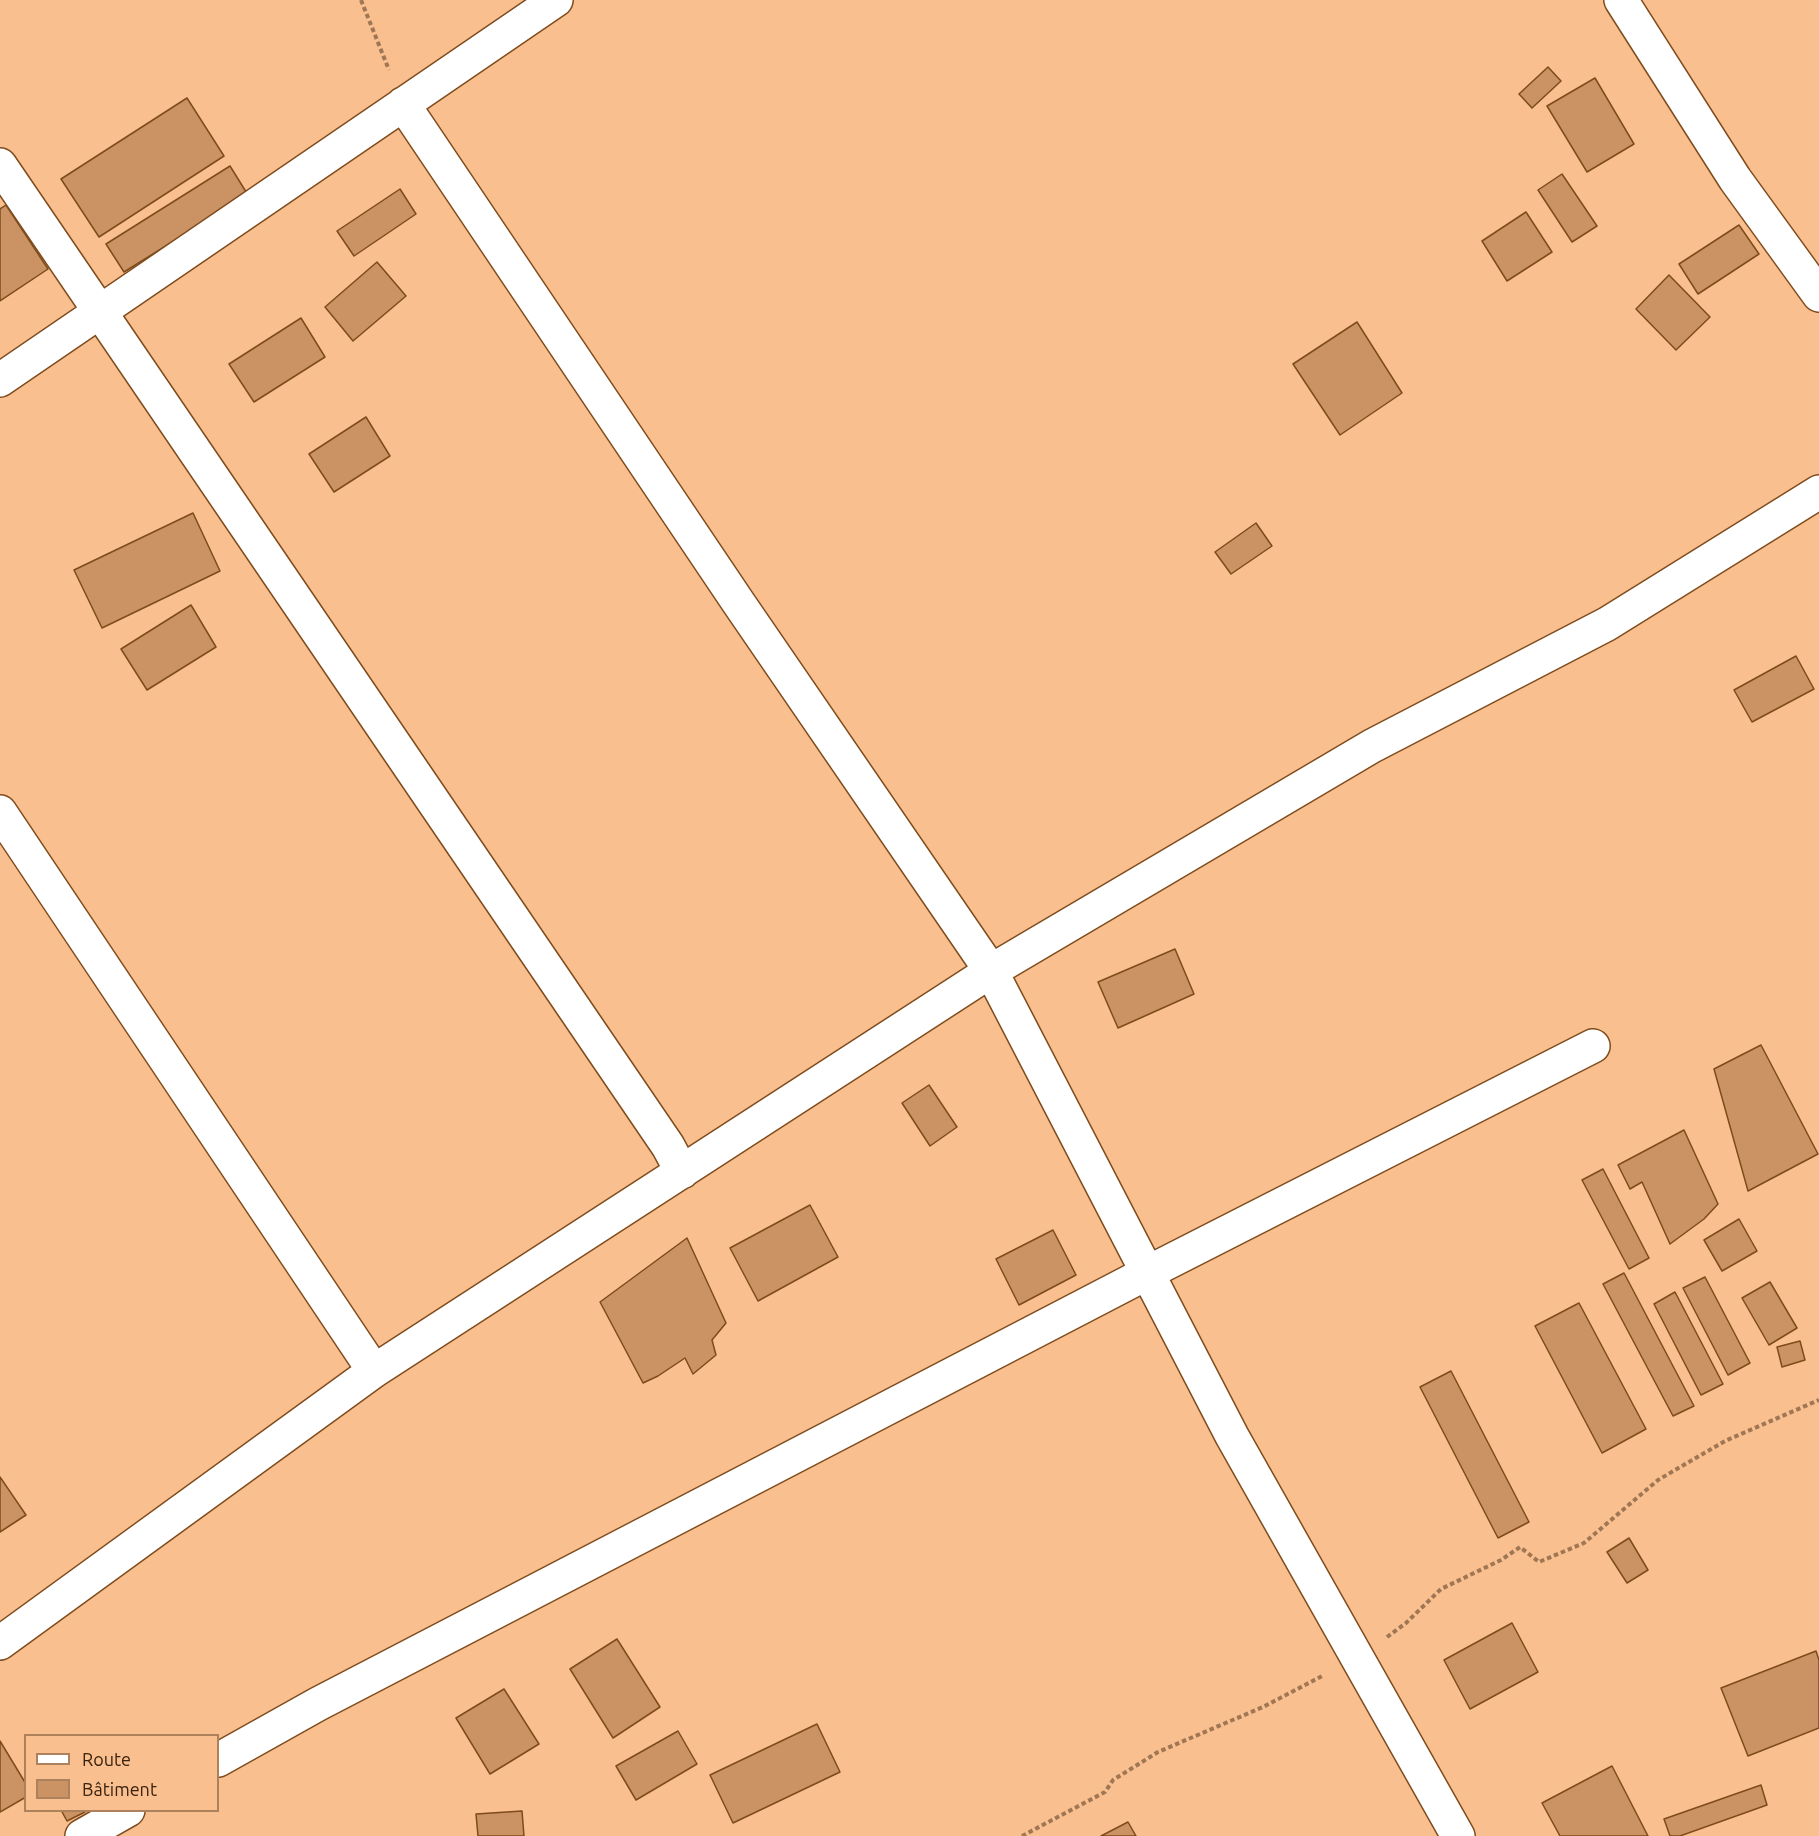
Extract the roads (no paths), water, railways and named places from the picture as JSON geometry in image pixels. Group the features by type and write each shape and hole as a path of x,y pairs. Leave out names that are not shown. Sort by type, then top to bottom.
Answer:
{"street":[{"path":"0,380 556,0"},
{"path":"1621,0 1735,179 1819,295"},
{"path":"403,104 745,612 991,971 1232,1436 1458,1836"},
{"path":"0,165 668,1146 682,1172"},
{"path":"0,1643 374,1371 991,971 1372,746 1607,624 1819,492"},
{"path":"0,812 374,1371"},
{"path":"219,1759 318,1704 1149,1272 1593,1046"},
{"path":"82,1836 124,1812"}]}
